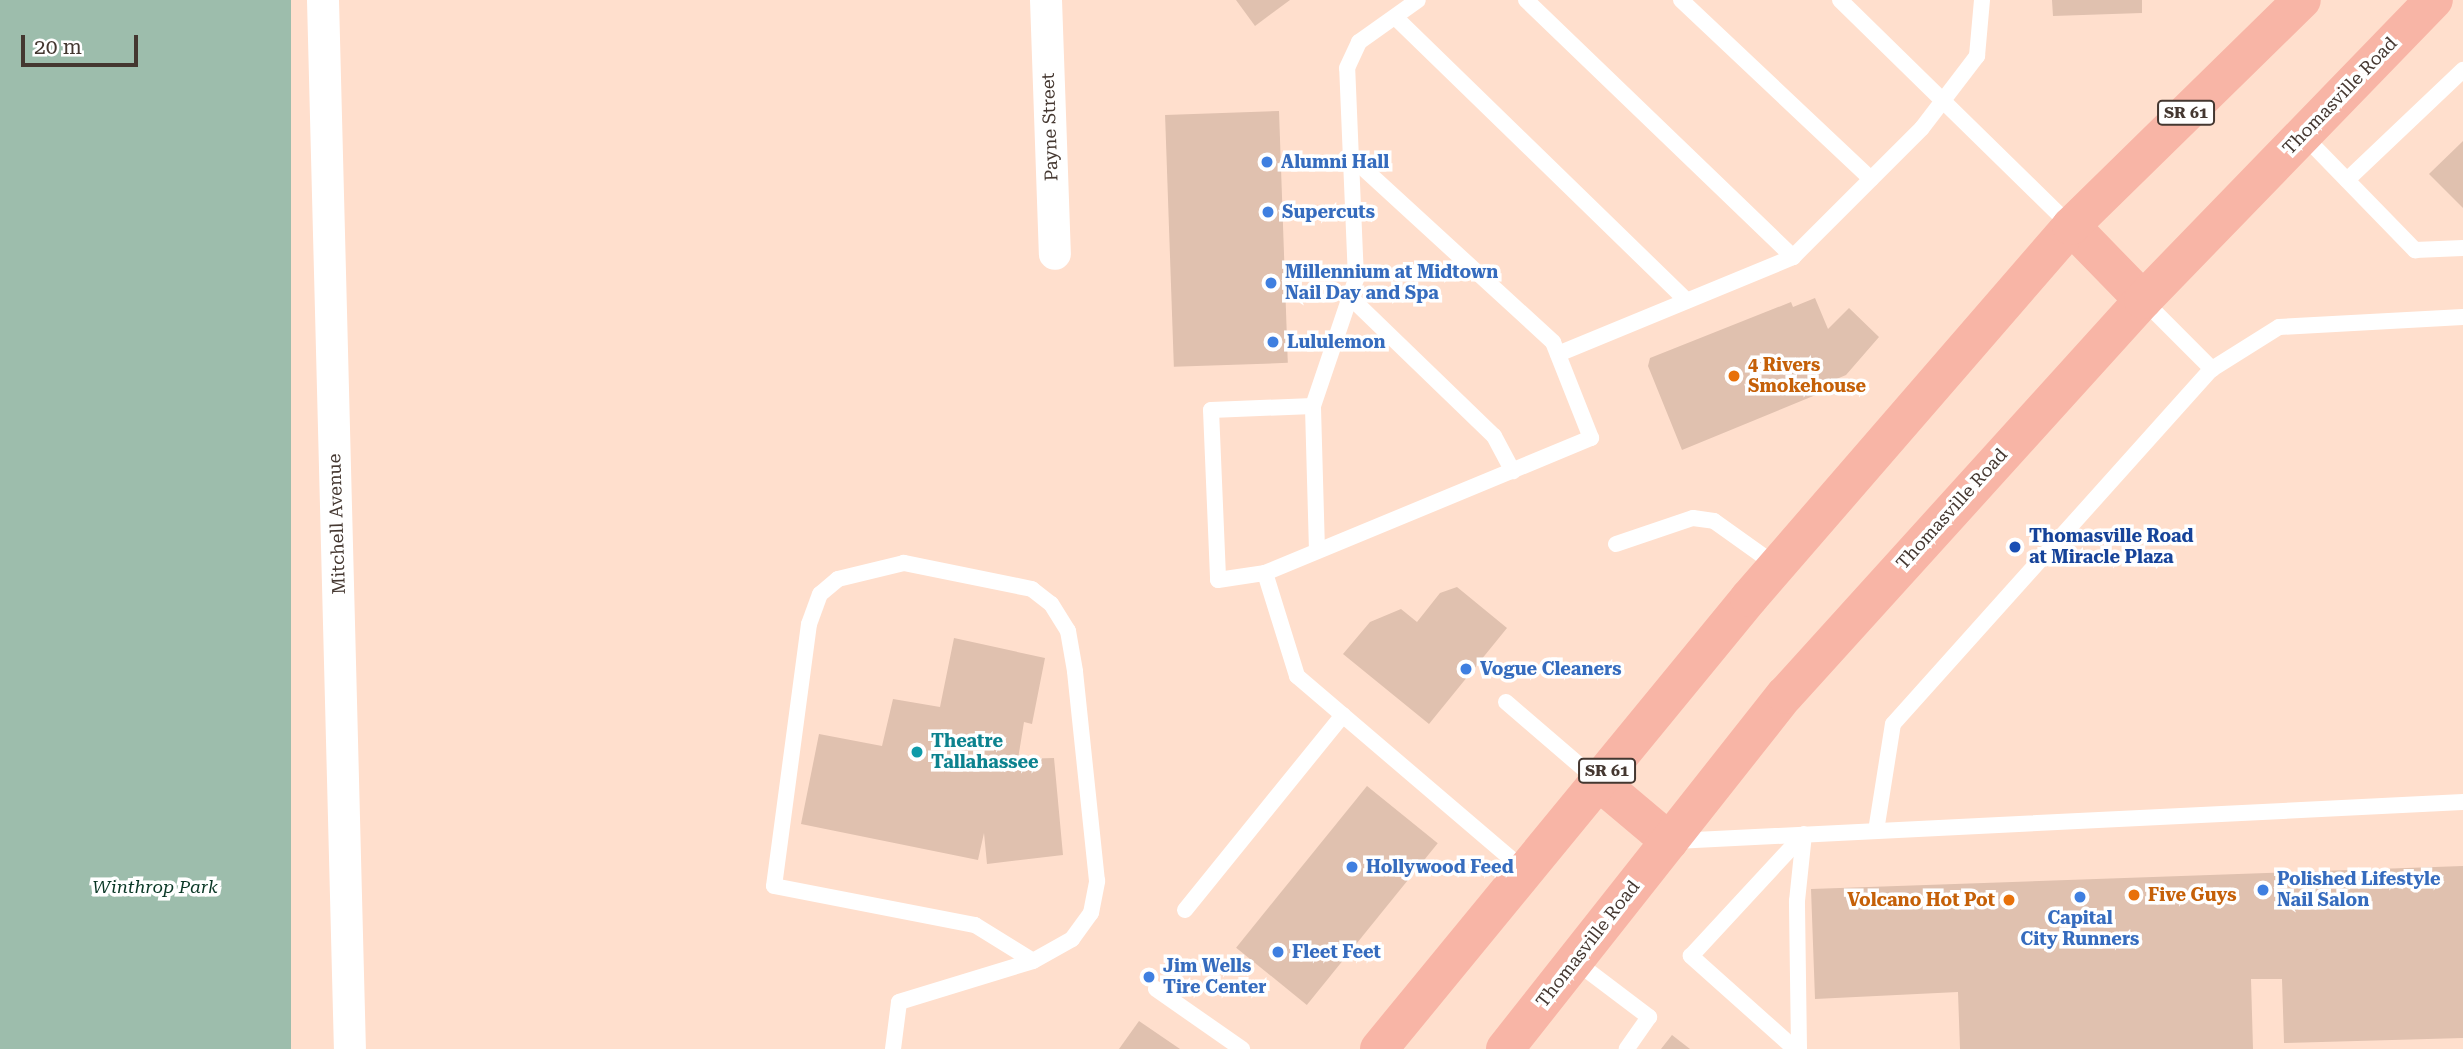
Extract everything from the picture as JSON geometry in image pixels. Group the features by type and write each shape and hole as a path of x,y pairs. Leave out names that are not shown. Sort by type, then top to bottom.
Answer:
{"main road":[{"name":"SR 61","path":"1379,1049 1776,566 2071,226 2301,0"},
{"name":"Thomasville Road","path":"1505,1049 1785,695 2143,300 2434,0"},
{"path":"2071,226 2143,300"},
{"path":"1599,782 1669,841"}],"street":[{"name":"Mitchell Avenue","path":"323,0 350,1049"},
{"name":"Payne Street","path":"1046,0 1055,254"}],"lane":[{"path":"1317,551 1313,406 1356,279 1347,68 1359,42 1418,0"},
{"path":"1526,0 1793,257"},
{"path":"1681,0 1871,180"},
{"path":"1840,0 2071,226"},
{"path":"1558,354 1793,257 1871,180 1944,99 1977,56 1982,0"},
{"path":"1395,16 1688,301"},
{"path":"2347,180 2463,70"},
{"path":"2303,135 2415,250 2463,248"},
{"path":"1313,406 1211,410 1218,580 1265,573 1591,438 1553,342 1351,157"},
{"path":"1350,298 1494,436 1513,471"},
{"path":"2143,300 2212,369"},
{"path":"1876,831 1893,724 2212,369 2279,327 2463,317"},
{"path":"1616,544 1693,518 1714,521 1776,566"},
{"path":"893,1049 899,1002 1033,961 1072,939 1091,913 1097,881 1068,631 1051,604 1032,589 904,563 838,579 820,594 809,624 774,886 975,925 1033,961"},
{"path":"1265,573 1297,676 1524,870"},
{"path":"1506,702 1599,782"},
{"path":"1185,910 1343,715"},
{"path":"1669,841 2463,802"},
{"path":"1797,1049 1691,956 1804,834"},
{"path":"1797,1049 1797,901 1804,834"},
{"path":"1575,961 1649,1017 1627,1049"},
{"path":"1156,989 1242,1049"}],"green space":[{"name":"Winthrop Park","path":"0,0 291,0 291,1049 0,1049"}],"building":[{"path":"1236,0 1290,0 1255,26"},
{"path":"2052,0 2142,0 2142,13 2053,16"},
{"path":"1279,111 1288,363 1174,367 1165,115"},
{"path":"2463,141 2463,208 2429,174"},
{"name":"4 Rivers Smokehouse","path":"1815,298 1828,329 1849,308 1879,337 1846,375 1820,386 1823,392 1682,450 1648,366 1650,358 1791,302 1793,307"},
{"path":"1457,587 1507,628 1429,724 1343,654 1370,622 1401,609 1417,622 1440,593"},
{"name":"Theatre Tallahassee","path":"954,638 1045,658 1032,724 1024,722 1018,759 1054,758 1063,855 987,864 984,833 978,860 801,824 819,734 882,746 893,699 940,707"},
{"path":"1367,786 1438,843 1307,1005 1236,948"},
{"path":"2463,866 2463,1038 2284,1043 2282,979 2251,979 2253,1049 1960,1049 1958,992 1815,999 1811,889"},
{"path":"1139,1021 1180,1049 1119,1049"},
{"path":"1672,1035 1690,1049 1661,1049"}],"place":[{"name":"Alumni Hall","path":"1267,162"},
{"name":"Supercuts","path":"1268,212"},
{"name":"Millennium at Midtown Nail Day and Spa","path":"1271,283"},
{"name":"Lululemon","path":"1273,342"},
{"name":"4 Rivers Smokehouse","path":"1734,376"},
{"name":"Thomasville Road at Miracle Plaza","path":"2015,547"},
{"name":"Vogue Cleaners","path":"1466,669"},
{"name":"Theatre Tallahassee","path":"917,752"},
{"name":"Hollywood Feed","path":"1352,867"},
{"name":"Polished Lifestyle Nail Salon","path":"2263,890"},
{"name":"Five Guys","path":"2134,895"},
{"name":"Capital City Runners","path":"2080,897"},
{"name":"Volcano Hot Pot","path":"2009,900"},
{"name":"Fleet Feet","path":"1278,952"},
{"name":"Jim Wells Tire Center","path":"1149,977"}]}
